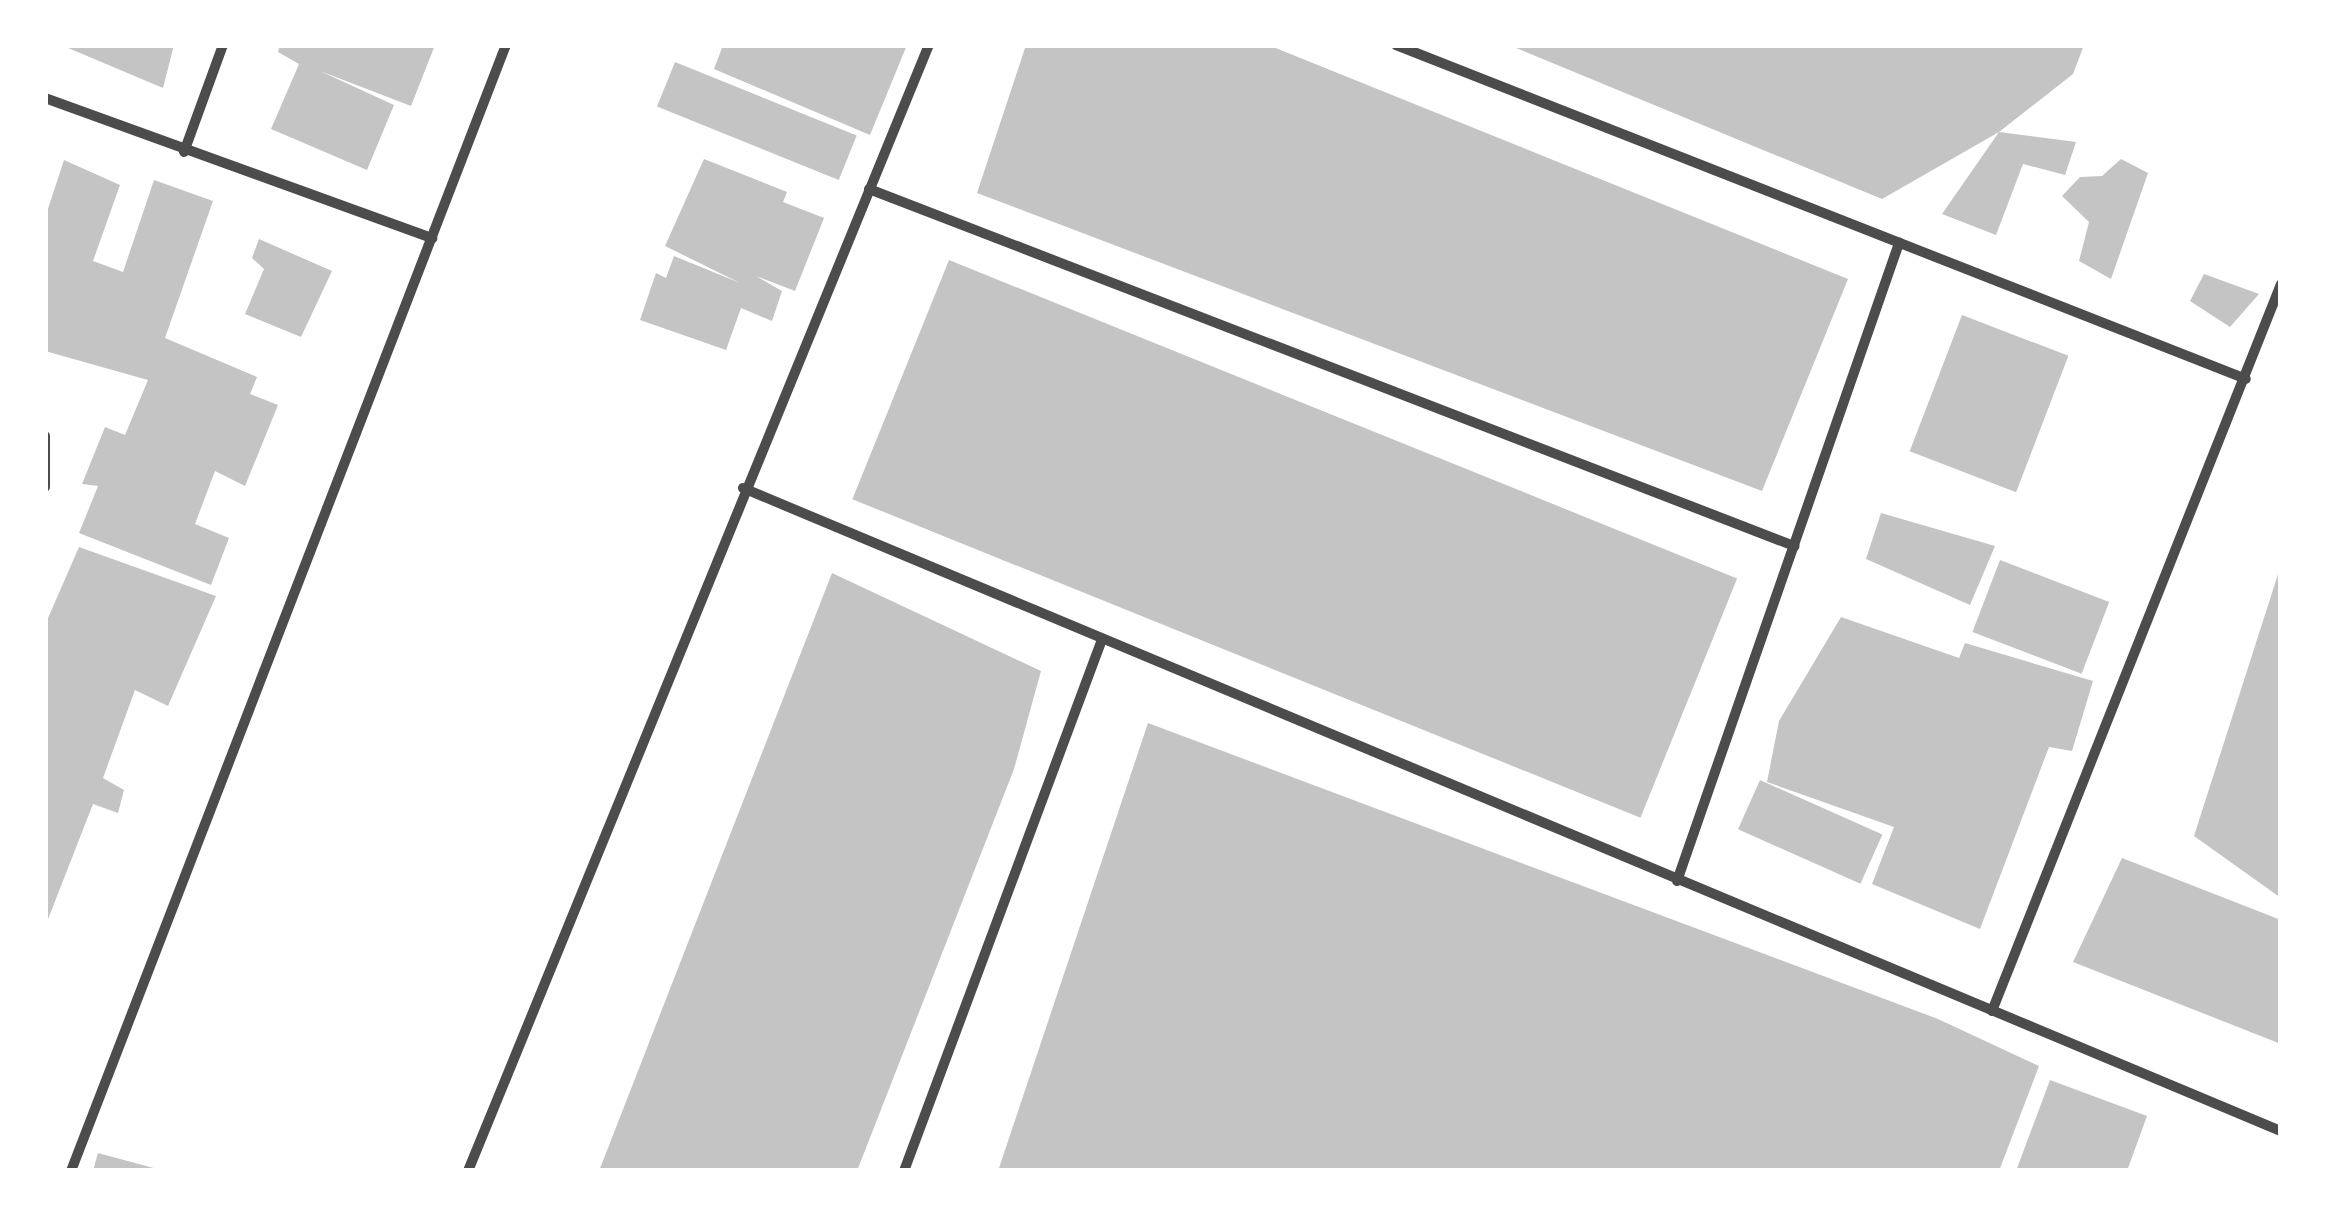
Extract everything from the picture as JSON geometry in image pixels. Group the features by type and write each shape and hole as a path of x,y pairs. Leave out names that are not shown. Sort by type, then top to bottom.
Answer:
{"street":[{"path":"184,152 223,45"},
{"path":"71,1171 506,45"},
{"path":"468,1171 743,488 930,45"},
{"path":"1396,45 2246,379"},
{"path":"45,98 184,152 432,238"},
{"path":"869,189 1794,546"},
{"path":"1677,881 1899,243"},
{"path":"1992,1011 2281,284"},
{"path":"45,436 45,487"},
{"path":"743,488 1101,642 2281,1131"},
{"path":"904,1171 1101,642"}],"building":[{"path":"61,45 174,45 163,88"},
{"path":"280,45 435,45 411,106 320,71 394,105 367,170 271,129 299,64 278,52"},
{"path":"723,45 907,45 870,135 714,69"},
{"path":"1026,45 1268,45 1848,279 1762,491 977,193"},
{"path":"1509,45 2084,45 2073,74 1999,132 1882,199"},
{"path":"675,62 857,135 839,180 657,107"},
{"path":"1999,132 2076,142 2065,175 2023,164 1996,235 1942,214"},
{"path":"704,159 787,192 783,202 824,218 795,291 756,276 782,291 772,321 741,308 726,350 640,320 656,273 666,278 674,256 740,283 665,246"},
{"path":"2121,159 2148,173 2111,279 2079,261 2089,222 2062,196 2080,177 2102,176"},
{"path":"64,160 120,185 93,261 123,272 154,180 213,201 165,338 257,377 250,394 278,405 245,486 215,471 195,524 229,538 211,585 79,533 98,486 82,484 105,427 125,435 148,380 45,351 45,218"},
{"path":"259,239 332,271 301,337 245,314 264,269 252,258"},
{"path":"949,260 1737,578 1640,818 852,499"},
{"path":"2204,274 2259,294 2230,327 2190,301"},
{"path":"1962,315 2068,356 2016,492 1910,451"},
{"path":"1881,513 1995,546 1970,605 1866,559"},
{"path":"79,547 216,596 168,706 135,690 103,778 124,790 118,813 93,804 45,927 45,625"},
{"path":"2000,560 2109,602 2082,674 1972,632"},
{"path":"2281,569 2281,898 2194,836"},
{"path":"832,573 1041,671 1014,769 857,1171 599,1171"},
{"path":"1841,617 1959,658 1965,643 2093,681 2072,751 2049,747 1980,929 1872,884 1894,827 1767,782 1779,721"},
{"path":"1148,723 1938,1019 2039,1066 1999,1171 998,1171"},
{"path":"1760,780 1882,835 1860,884 1738,829"},
{"path":"2122,858 2281,920 2281,1044 2073,962"},
{"path":"2050,1080 2147,1116 2127,1171 2016,1171"},
{"path":"98,1153 161,1170 161,1171 93,1171"}]}
